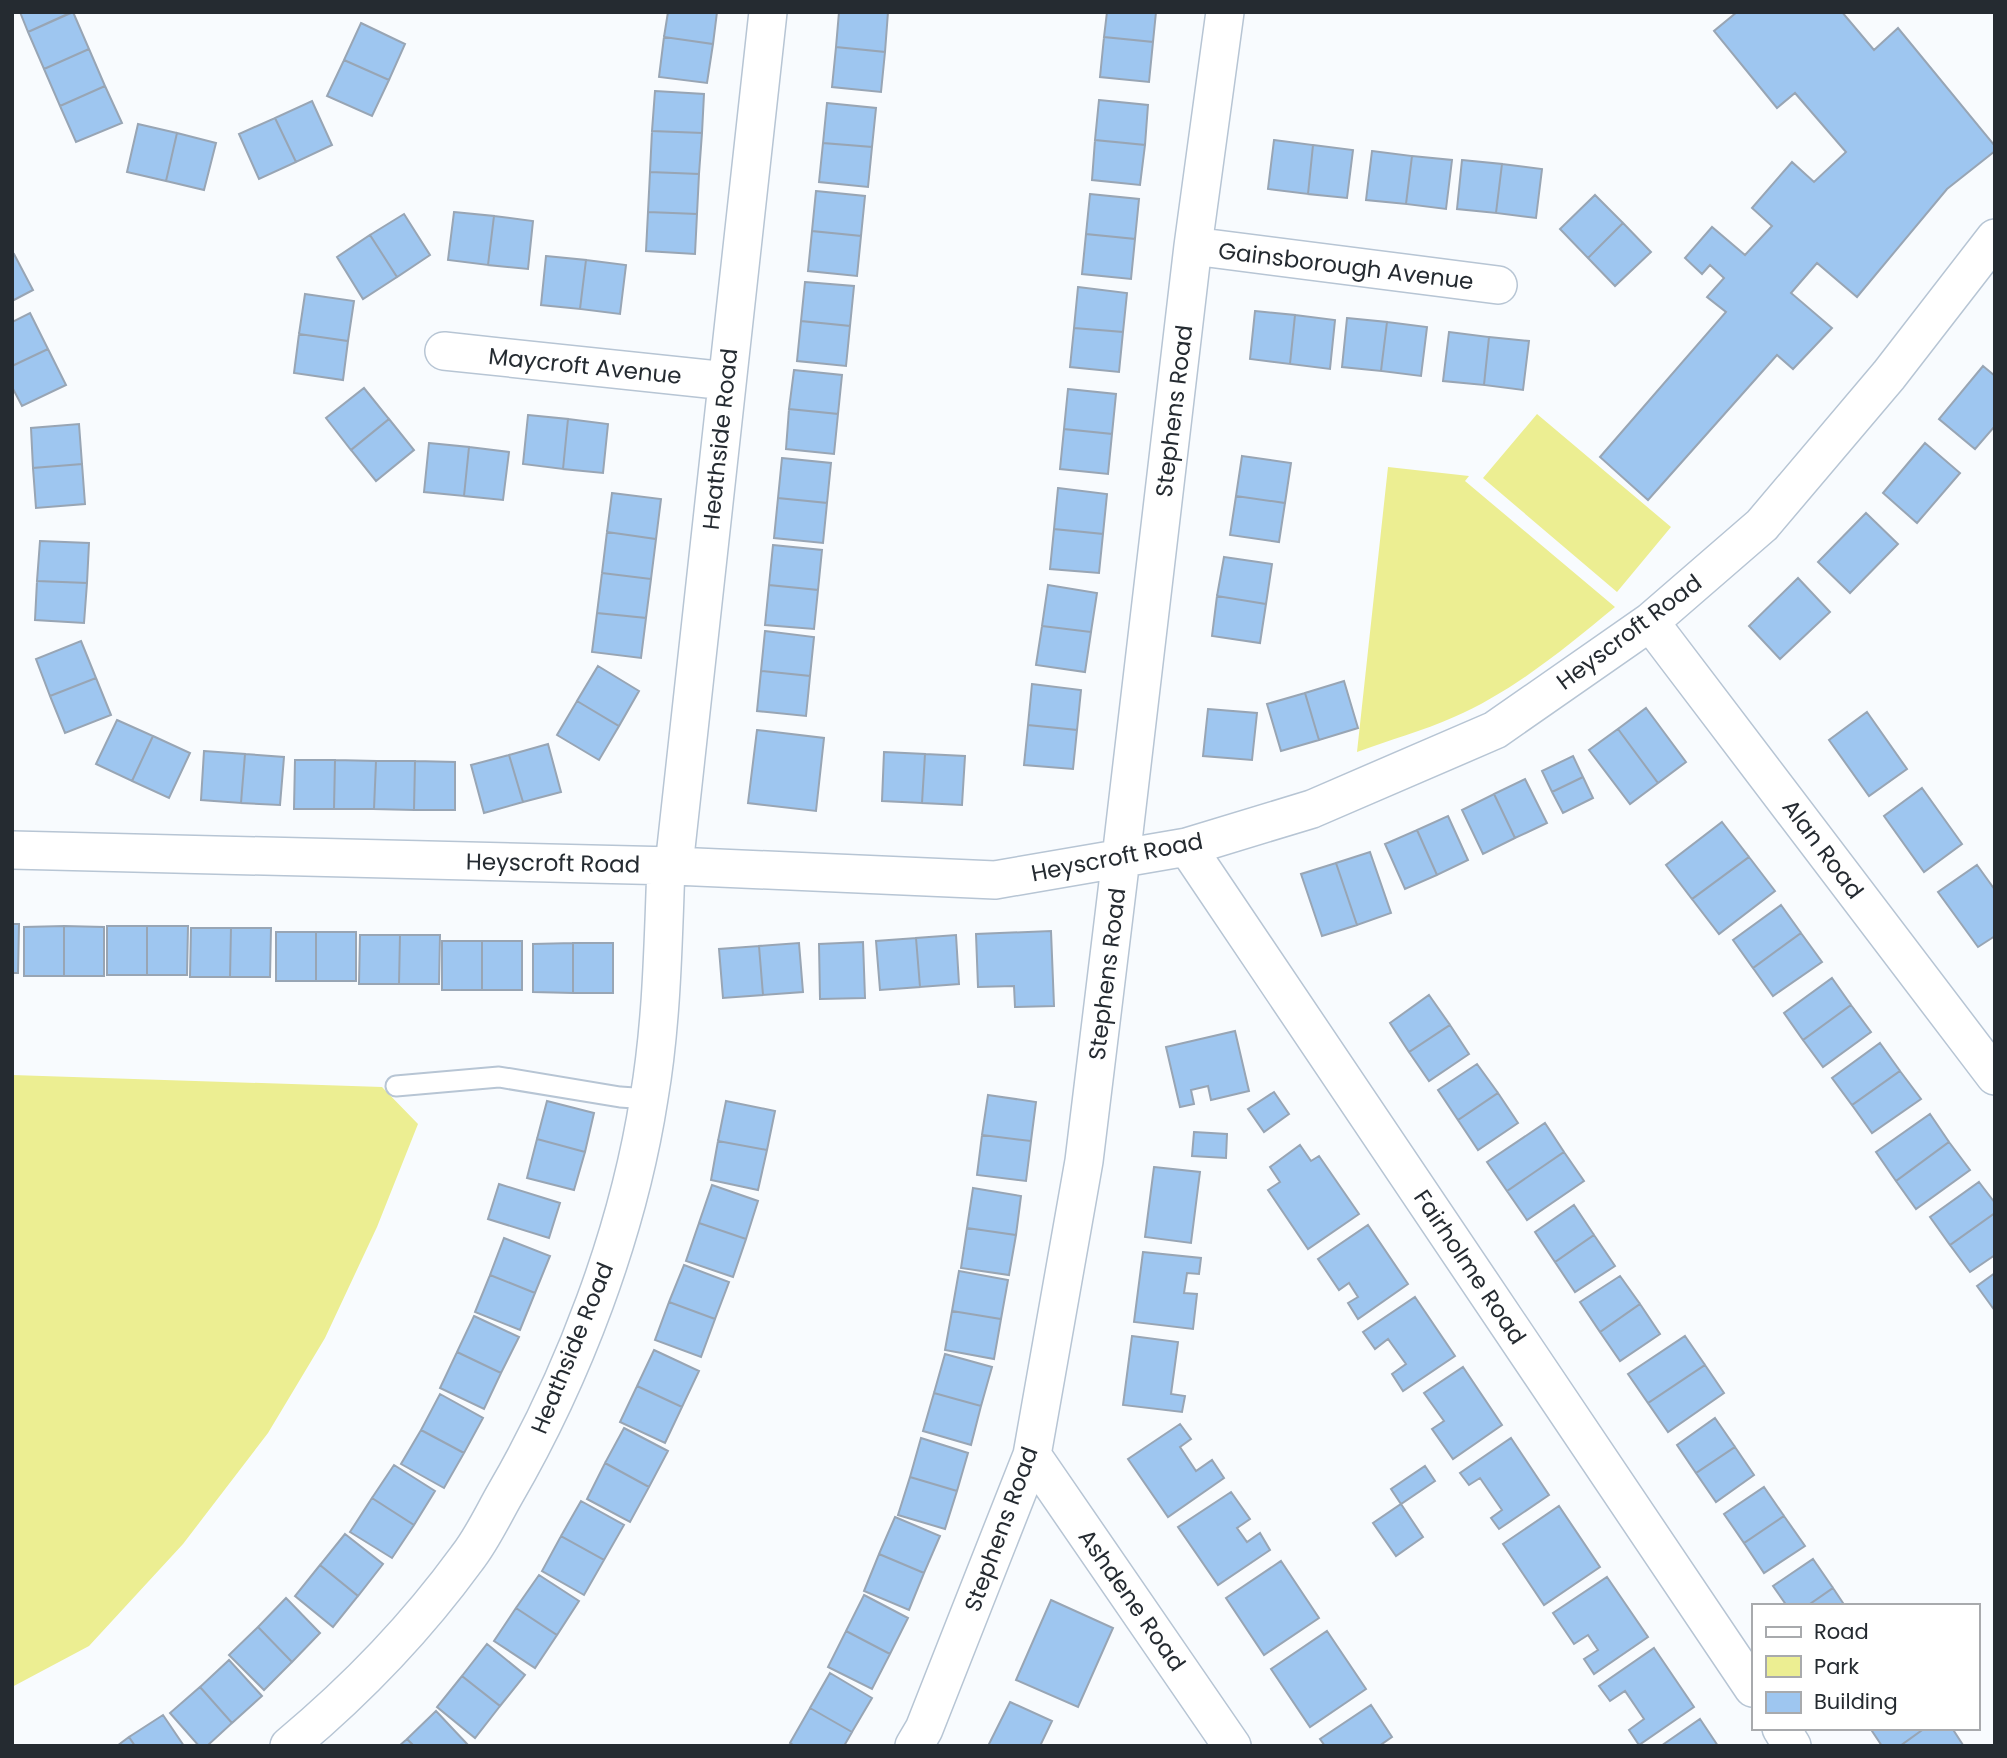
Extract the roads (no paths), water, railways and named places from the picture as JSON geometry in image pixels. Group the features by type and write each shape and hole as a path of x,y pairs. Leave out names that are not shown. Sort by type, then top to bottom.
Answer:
{"street":[{"name":"Heathside Road","path":"289,1746 321,1719 396,1646 469,1557 529,1452 568,1368 601,1283 629,1194 649,1099 661,995 670,866 768,12"},
{"name":"Stephens Road","path":"914,1746 924,1729 1031,1455 1084,1161 1194,246 1225,12"},
{"name":"Heyscroft Road","path":"12,850 670,866 995,880 1186,847 1312,809 1495,730 1650,622 1762,525 1889,375 1995,238"},
{"name":"Gainsborough Avenue","path":"1194,246 1498,285"},
{"name":"Maycroft Avenue","path":"443,351 727,381"},
{"name":"Alan Road","path":"1650,622 1995,1076"},
{"name":"Fairholme Road","path":"1186,847 1752,1687"},
{"name":"Ashdene Road","path":"1031,1455 1232,1746"},
{"path":"1781,1730 1792,1746"}],"lane":[{"path":"396,1086 499,1077 620,1097 649,1099"}]}
